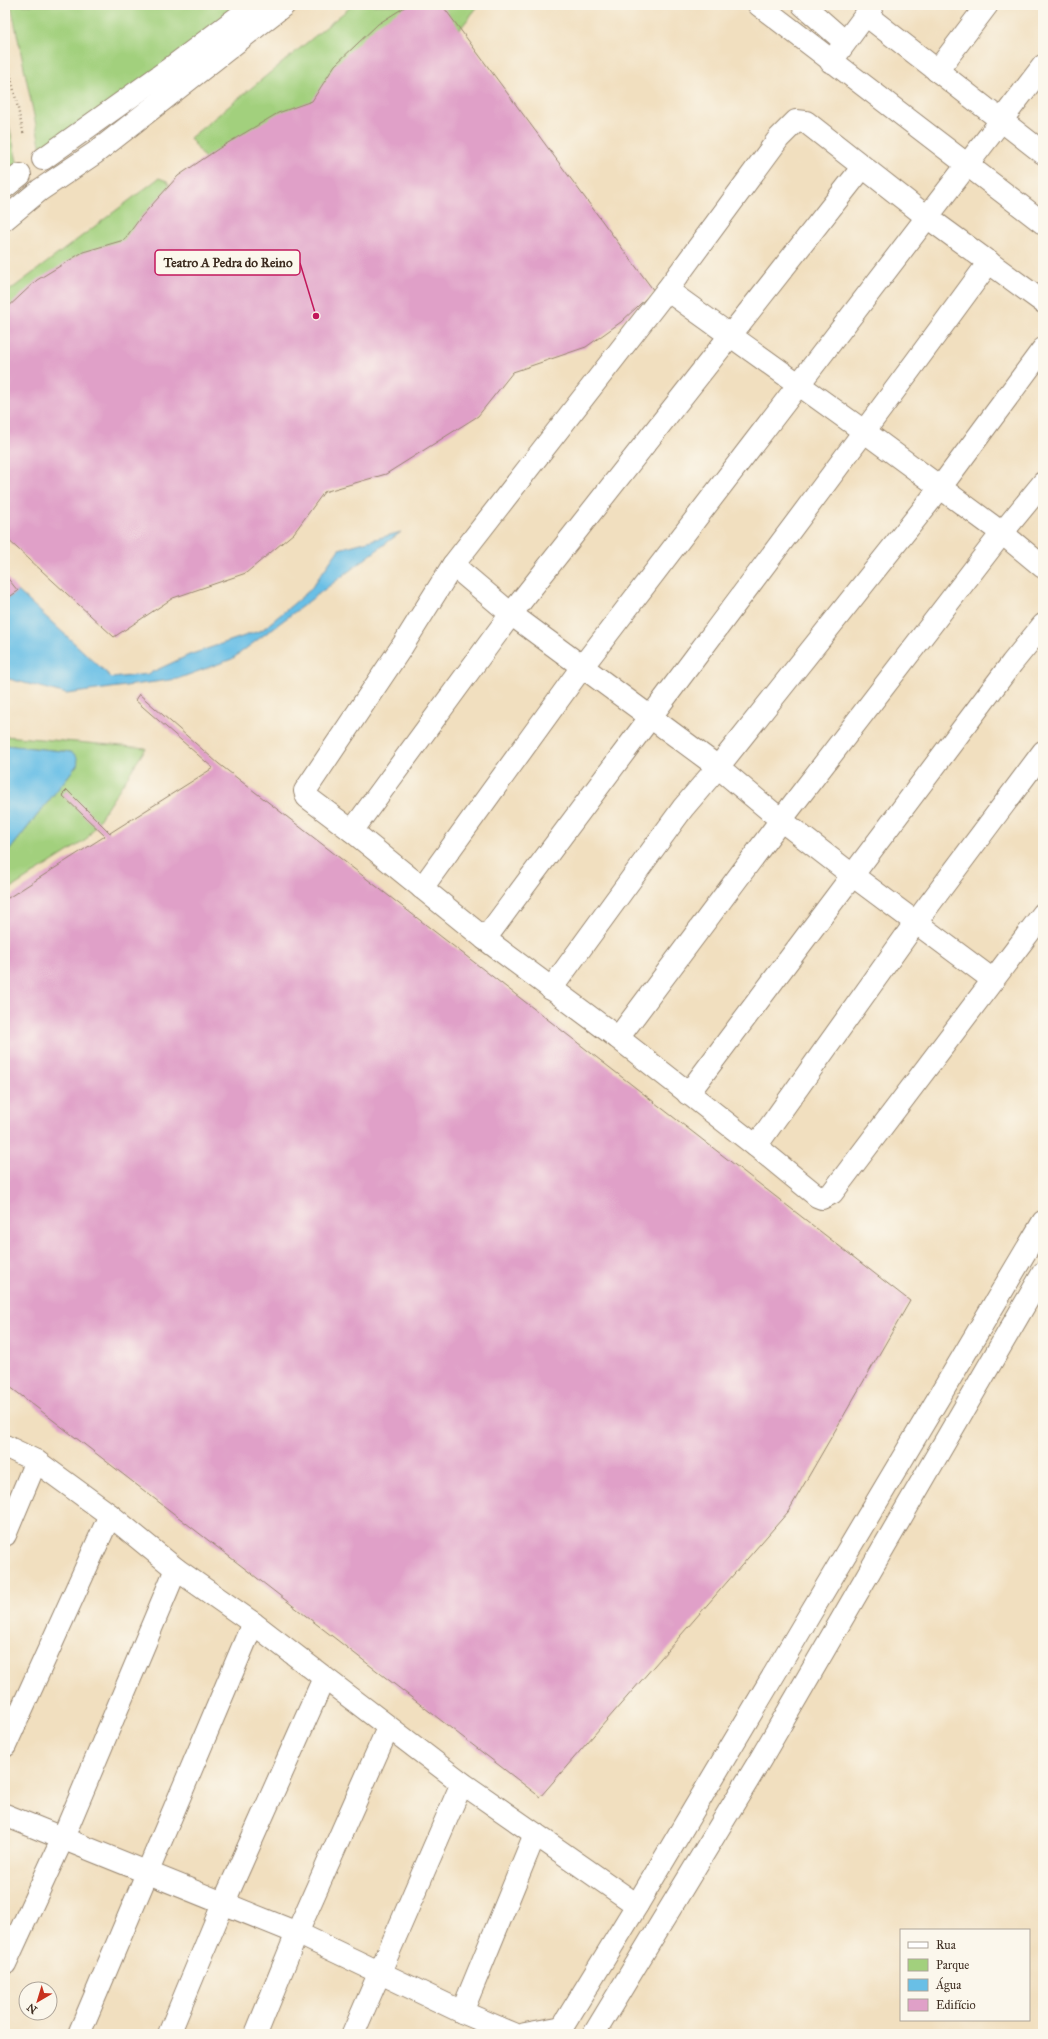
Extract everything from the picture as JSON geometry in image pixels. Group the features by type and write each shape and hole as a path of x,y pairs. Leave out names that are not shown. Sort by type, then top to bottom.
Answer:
{"street":[{"path":"43,159 168,70 254,5"},
{"path":"5,219 40,190 95,153 284,5"},
{"path":"759,5 831,62 1043,223"},
{"path":"803,5 845,42"},
{"path":"938,71 987,5"},
{"path":"831,62 870,10 938,71 1043,153"},
{"path":"422,888 582,667 1043,66"},
{"path":"1043,302 862,168 806,122 796,121 779,138 667,290 452,565 403,645 305,792 308,798 352,831 485,938 618,1038 756,1146 817,1196 822,1198 832,1193 1043,914"},
{"path":"352,831 511,614 862,168"},
{"path":"485,938 650,716 865,432 989,262"},
{"path":"667,290 799,384 1002,533 1043,568"},
{"path":"551,989 683,808 718,767 940,488 1043,349"},
{"path":"618,1038 781,820 1002,533 1043,483"},
{"path":"452,565 511,614 718,767 781,820 852,875 993,980"},
{"path":"688,1094 1012,663 1043,625"},
{"path":"756,1146 916,922 1043,752"},
{"path":"525,2034 560,2031 637,1905 1043,1222"},
{"path":"594,2034 760,1760 1043,1273"},
{"path":"5,1446 36,1461 110,1516 176,1569 253,1623 388,1728 462,1783 637,1905"},
{"path":"5,1535 36,1461"},
{"path":"5,1746 110,1516"},
{"path":"5,1964 62,1840 176,1569"},
{"path":"79,2034 253,1623"},
{"path":"169,2034 223,1904 324,1678"},
{"path":"256,2034 297,1933 388,1728"},
{"path":"353,2034 462,1783"},
{"path":"5,1815 62,1840 147,1872 297,1933 462,2012 514,2034"},
{"path":"462,2012 535,1834"}],"path":[{"path":"5,50 24,138"}],"green space":[{"path":"11,5 254,5 43,159"},
{"path":"353,5 479,5 446,47 237,204 190,138"},
{"path":"5,107 20,175 5,187"},
{"path":"159,178 167,181 199,230 5,387 5,294"},
{"path":"5,736 146,748 86,840 5,892 5,856 77,765 71,752 5,745"}],"water":[{"path":"401,532 232,659 177,679 67,694 5,678 5,600 18,591 112,678 148,674 189,655 262,630 310,590 339,549"},
{"path":"5,745 71,752 75,754 78,761 77,765 5,856"}],"building":[{"path":"408,5 442,5 654,291 621,322 586,347 513,372 478,416 386,474 324,492 294,533 246,573 173,598 114,637 5,537 5,310 37,280 83,252 124,240 141,217 178,176 221,147 278,113 312,101 335,65 378,24"},
{"path":"5,575 18,591 5,600"},
{"path":"139,694 219,764 910,1301 788,1512 540,1797 5,1383 5,896 8,898 105,836 62,795 67,790 110,833 213,768 135,700"}],"place":[{"name":"Teatro A Pedra do Reino","path":"316,316"}]}
